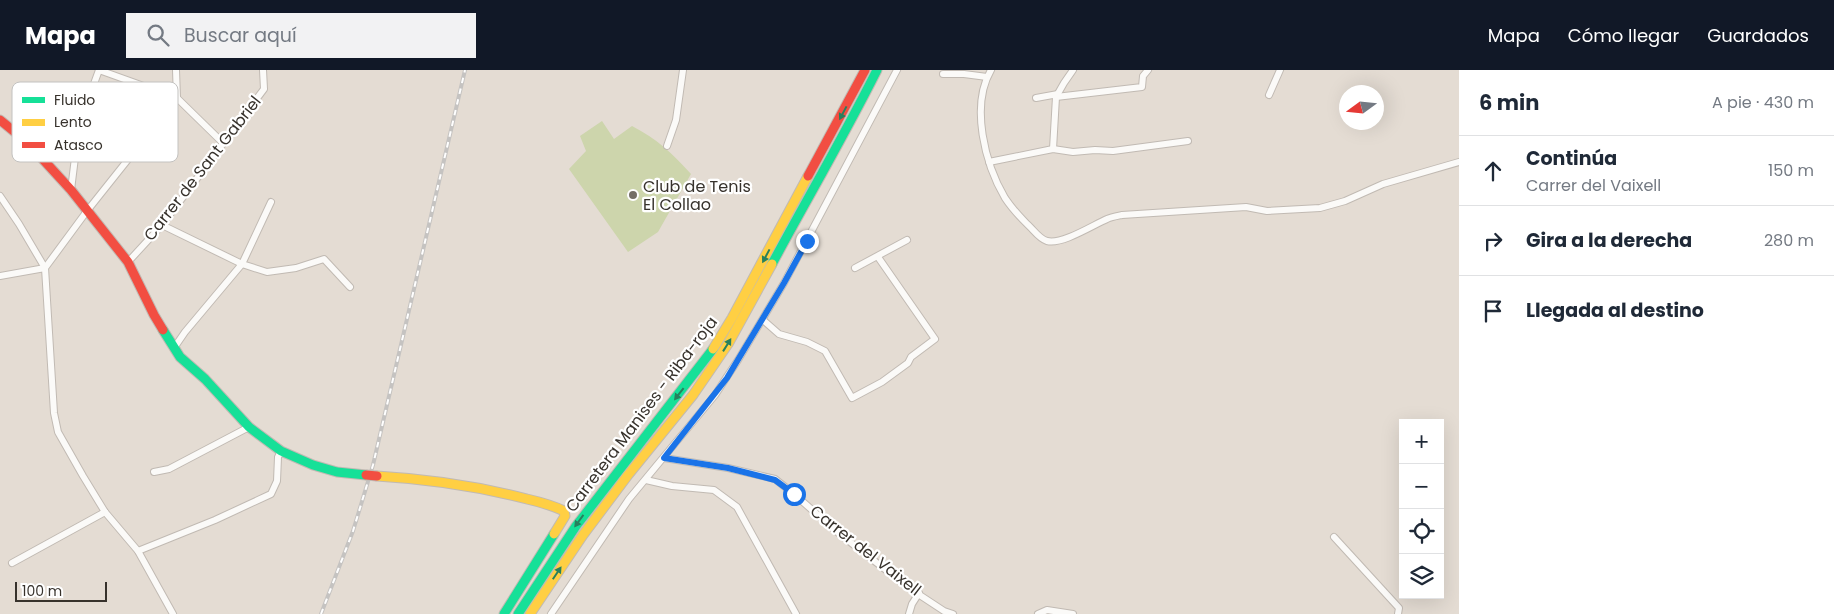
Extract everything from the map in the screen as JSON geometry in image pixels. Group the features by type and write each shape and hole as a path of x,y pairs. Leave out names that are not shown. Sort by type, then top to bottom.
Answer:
{"main road":[{"name":"Carretera Manises - Riba-roja","path":"518,614 576,526 708,356 754,279 865,70"},
{"name":"Carretera Manises - Riba-roja","path":"530,614 583,535 628,475 694,395 728,344 853,118 877,70"},
{"path":"0,120 12,130"},
{"path":"45,162 71,190 128,262 154,315 180,357 205,379 249,428 282,451 313,465 337,472 466,484 511,493 557,507 564,512 566,516 562,524 529,572 504,614"}],"street":[{"path":"95,82 99,70 132,82"},
{"name":"Carrer de Sant Gabriel","path":"128,262 162,225 264,89 263,70"},
{"path":"667,146 676,120 683,70"},
{"path":"551,614 624,506 715,395 763,320 897,70"},
{"path":"991,70 987,77 980,122 989,162 1005,198 1042,239 1049,242 1059,242 1109,218 1122,215 1246,207 1268,211 1320,208 1345,201 1383,184 1459,162"},
{"path":"1053,149 1057,96 1073,70"},
{"path":"1036,98 1142,87 1143,76 1148,70"},
{"path":"1268,95 1280,70"},
{"path":"943,74 987,77"},
{"path":"178,99 223,143"},
{"path":"989,162 1053,149 1073,152 1113,151 1188,141"},
{"path":"71,190 74,162"},
{"path":"0,276 45,268 126,162"},
{"path":"0,196 45,268 54,413 58,432 105,512 138,551 173,614"},
{"path":"174,348 185,332 242,264 271,202"},
{"path":"162,225 242,264 267,272 296,268 324,259 350,287"},
{"path":"855,268 907,240"},
{"path":"763,320 780,334 807,342 825,351 852,398 871,390 908,363 911,357 935,339 878,257"},
{"path":"154,472 169,469 249,428"},
{"path":"138,551 216,520 271,494 277,481 278,457 282,451"},
{"name":"Carrer del Vaixell","path":"664,458 728,468 775,480 909,588 952,614"},
{"path":"646,480 672,486 714,490 737,507 796,614"},
{"path":"12,563 105,512"},
{"path":"1334,537 1399,608 1398,614"},
{"path":"909,614 912,604 919,593"},
{"path":"1038,614 1047,610 1073,614"}],"green space":[{"name":"Club de Tenis El Collao","path":"602,121 614,139 632,126 641,131 664,147 691,174 658,232 628,252 569,169 586,151 580,136"}],"railway":[{"path":"321,614 353,531 373,465 465,70"}],"traffic: fast":[{"path":"772,264 877,70"},
{"path":"163,330 180,357 205,379 249,427 281,451 313,465 337,472 366,475"},
{"path":"518,614 576,526 713,349"},
{"path":"504,614 554,534"}],"traffic: slow":[{"path":"713,349 732,318 808,176"},
{"path":"530,614 583,535 628,475 693,395 728,344 772,264"},
{"path":"377,476 434,481 471,487 550,505 564,511 565,516 554,534"}],"traffic: jam":[{"path":"808,176 865,70"},
{"path":"0,120 12,130"},
{"path":"45,162 71,190 128,262 163,330"},
{"path":"366,475 377,476"}],"place":[{"name":"Club de Tenis El Collao","path":"633,195"}],"route":[{"path":"794,494 775,480 728,468 664,458 727,378 763,320 807,241"}]}
